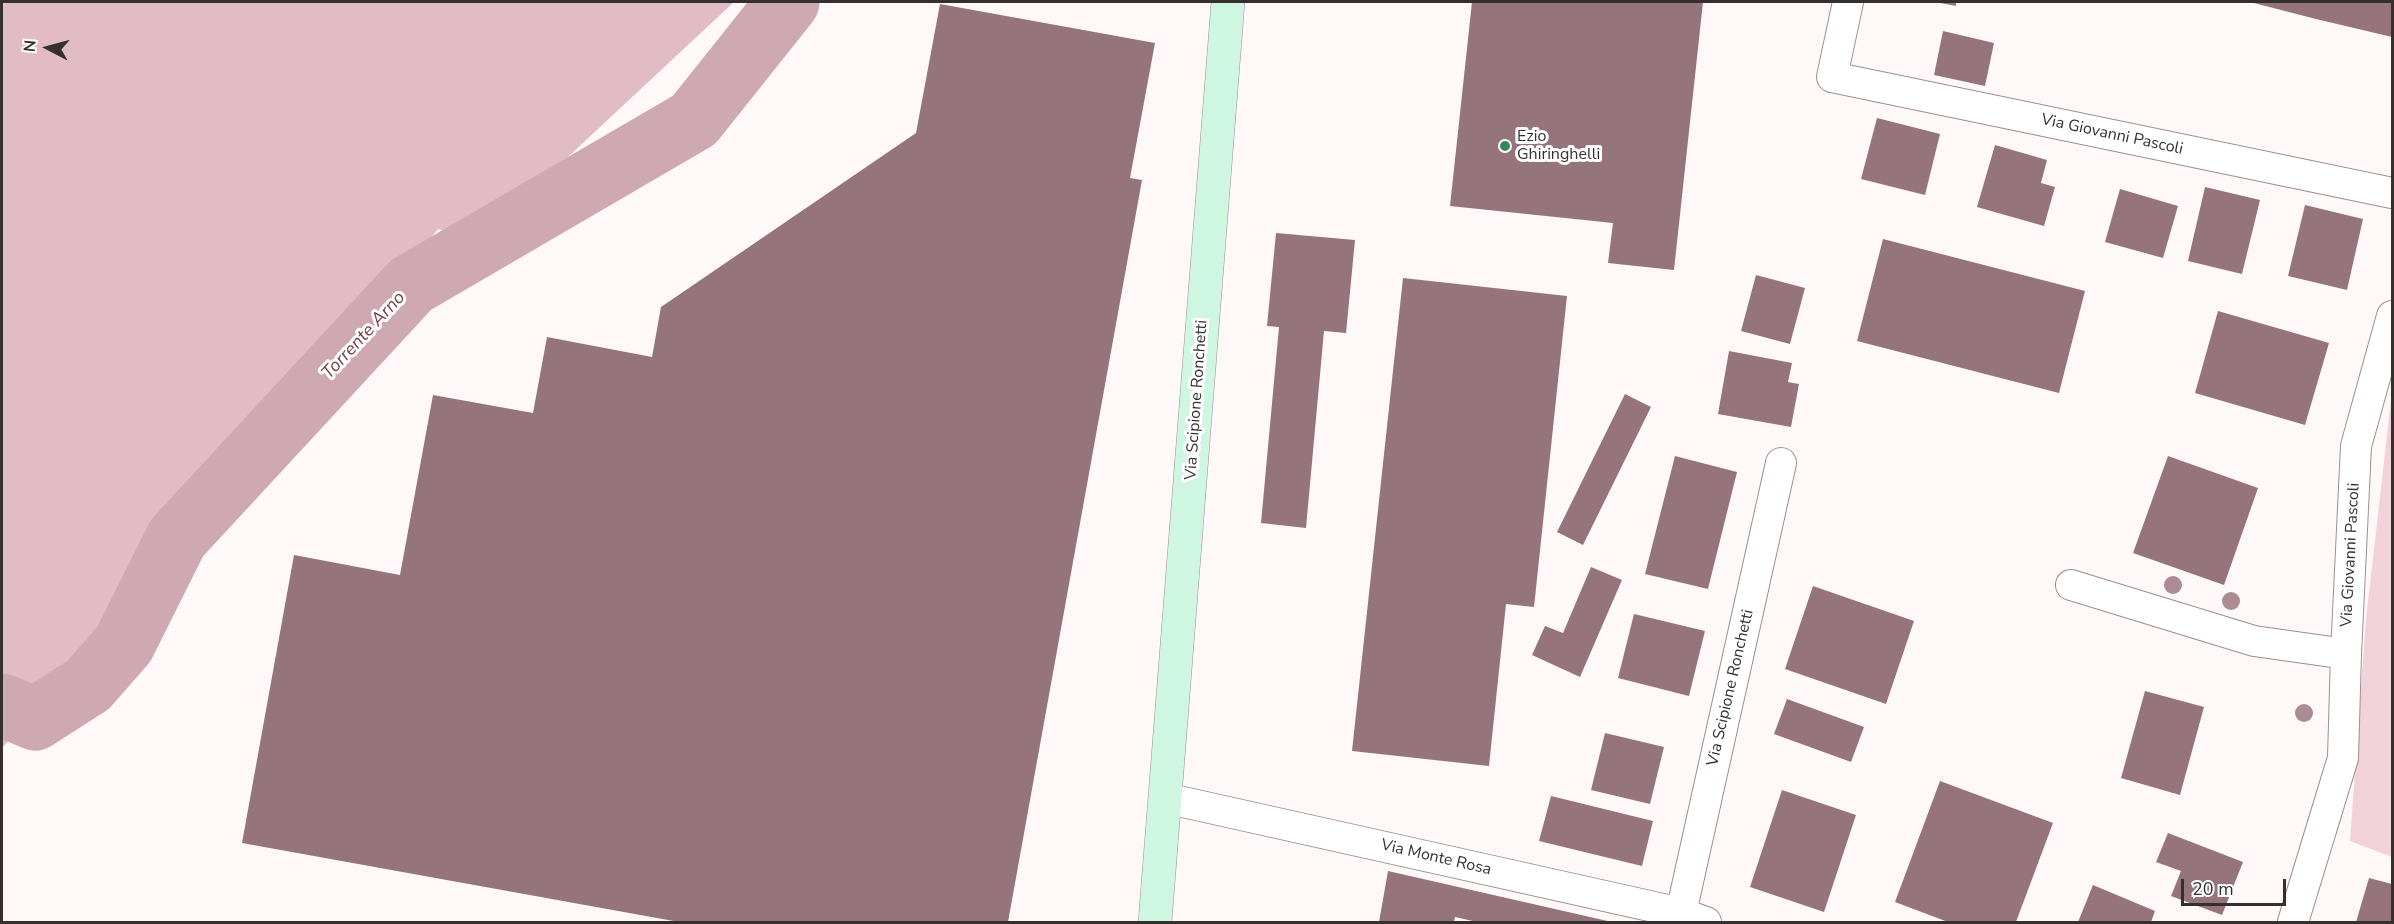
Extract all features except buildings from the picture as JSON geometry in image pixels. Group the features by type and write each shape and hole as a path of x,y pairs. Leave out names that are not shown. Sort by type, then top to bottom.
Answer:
{"street":[{"name":"Via Scipione Ronchetti","path":"1155,922 1228,2"},
{"name":"Via Giovanni Pascoli","path":"1848,2 1832,77 2392,193"},
{"name":"Via Giovanni Pascoli","path":"2293,922 2343,758 2356,446 2392,316"},
{"name":"Via Scipione Ronchetti","path":"1694,918 1781,463"},
{"path":"2071,585 2253,641 2346,654"},
{"name":"Via Monte Rosa","path":"1165,798 1694,918"}],"shaded area":[{"path":"2,2 734,2 479,240 438,229 314,381 141,580 83,662 2,748"},
{"path":"2392,392 2392,857 2350,841 2366,619"}],"waterway":[{"name":"Torrente Arno","path":"2,705 35,719 88,685 124,644 177,538 411,285 694,120 788,2"}],"place":[{"name":"Ezio Ghiringhelli","path":"1505,146"}]}
